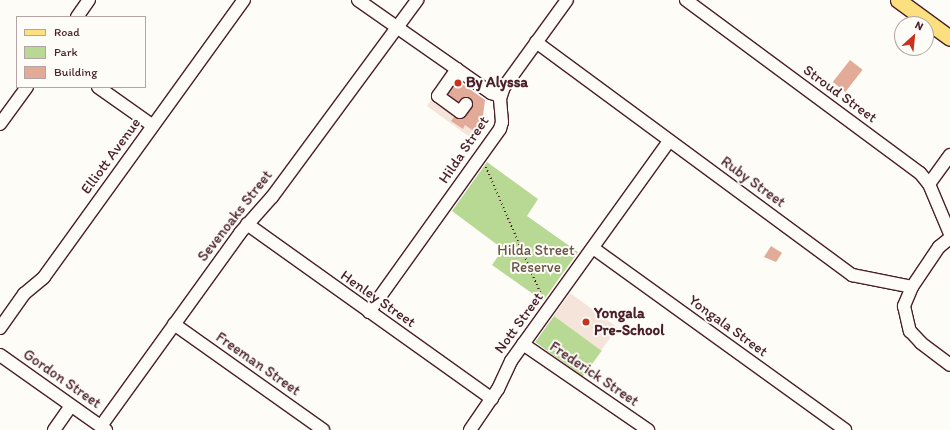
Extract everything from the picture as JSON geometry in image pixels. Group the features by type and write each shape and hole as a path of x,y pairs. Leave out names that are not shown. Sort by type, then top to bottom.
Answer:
{"main road":[{"path":"898,0 950,38"}],"street":[{"path":"78,16 89,0"},
{"name":"Elliott Avenue","path":"0,328 24,294 44,277 244,0"},
{"path":"358,0 491,93 500,96 566,0"},
{"name":"Sevenoaks Street","path":"103,428 174,324 247,224 272,198 416,0"},
{"name":"Stroud Street","path":"686,0 916,169 929,184 950,234"},
{"name":"Ruby Street","path":"536,42 848,272 858,276 912,287"},
{"path":"457,69 438,96 460,112 466,104"},
{"path":"0,124 26,88"},
{"path":"99,88 153,126"},
{"name":"Hilda Street","path":"369,312 501,127 500,96"},
{"name":"Nott Street","path":"470,430 492,399 507,367 669,141"},
{"path":"929,184 950,155"},
{"name":"Henley Street","path":"247,224 492,399"},
{"path":"950,238 939,247 912,287 904,306 910,331 921,343 950,365"},
{"name":"Yongala Street","path":"592,248 845,430"},
{"name":"Freeman Street","path":"174,324 323,430"},
{"name":"Frederick Street","path":"523,344 648,430"},
{"name":"Gordon Street","path":"0,355 103,428"},
{"path":"54,430 72,406"}],"path":[{"path":"485,164 544,301"}],"shaded area":[{"path":"449,75 485,100 482,122 471,138 427,106"},
{"name":"Yongala Pre-School","path":"570,293 618,328 601,350 554,316"}],"green space":[{"name":"Hilda Street Reserve","path":"487,162 538,199 527,216 578,252 543,301 492,265 503,249 452,211"},
{"path":"554,316 602,351 583,377 535,342"}],"building":[{"path":"850,60 863,70 845,92 833,82"},
{"path":"458,81 485,100 482,122 475,132 465,125 463,129 451,121 454,117 463,119 473,105 470,98 463,97 458,102 448,94"},
{"path":"771,246 782,253 776,262 764,257"}],"place":[{"name":"By Alyssa","path":"458,83"},
{"name":"Yongala Pre-School","path":"586,322"}]}
